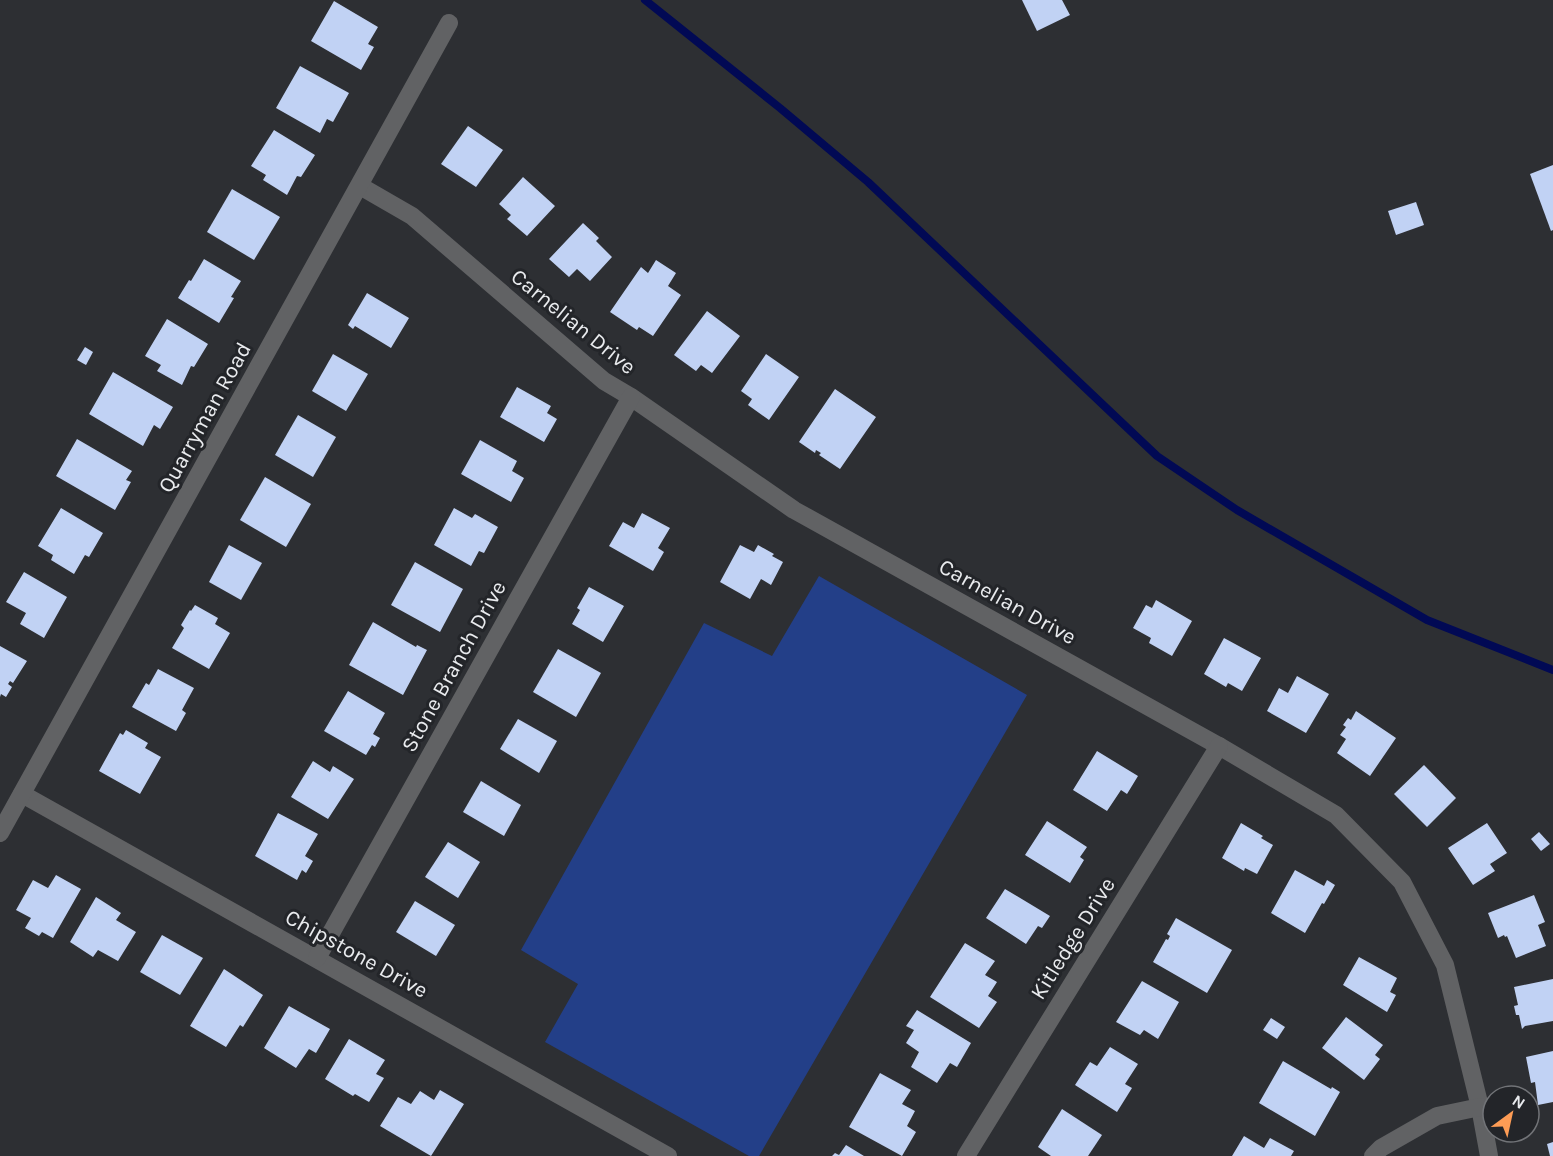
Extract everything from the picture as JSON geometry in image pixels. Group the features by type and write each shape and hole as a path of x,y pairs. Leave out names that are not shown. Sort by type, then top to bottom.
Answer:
{"street":[{"name":"Quarryman Road","path":"0,833 449,23"},
{"name":"Carnelian Drive","path":"360,186 412,216 604,381 631,397 795,510 1219,746 1336,815 1402,882 1445,964 1480,1107 1489,1156"},
{"name":"Stone Branch Drive","path":"317,958 631,397"},
{"name":"Kitledge Drive","path":"966,1156 1219,746"},
{"name":"Chipstone Drive","path":"22,794 668,1156"},
{"path":"1373,1156 1381,1148 1437,1116 1480,1107"}],"shaded area":[{"path":"819,576 1027,695 759,1156 749,1156 545,1042 578,984 521,950 704,623 772,656"}],"building":[{"path":"1022,0 1062,0 1070,15 1037,31"},
{"path":"334,1 378,27 368,44 374,47 361,70 311,41"},
{"path":"300,66 349,93 333,122 327,119 320,133 276,108"},
{"path":"468,126 503,150 476,187 441,164"},
{"path":"274,130 315,155 301,177 297,176 287,195 263,180 266,175 251,166"},
{"path":"1553,165 1553,230 1551,231 1530,174"},
{"path":"523,177 555,206 527,236 507,219 511,215 499,204"},
{"path":"232,189 280,217 254,260 207,232"},
{"path":"1416,202 1424,225 1396,235 1388,211"},
{"path":"583,223 599,238 596,241 612,257 590,281 577,269 569,277 549,259"},
{"path":"204,259 241,281 219,323 178,298"},
{"path":"656,260 676,273 668,286 681,295 653,336 639,327 637,330 610,312 641,267 648,273"},
{"path":"367,293 409,318 391,348 355,326 353,329 348,325"},
{"path":"707,311 740,336 712,373 701,365 696,371 674,355"},
{"path":"167,319 208,344 194,367 191,366 182,385 157,371 161,365 145,356"},
{"path":"85,347 93,352 86,365 77,360"},
{"path":"333,354 368,374 346,411 312,391"},
{"path":"766,354 799,377 769,420 748,405 752,399 741,391"},
{"path":"113,372 173,407 160,429 154,425 143,446 89,414"},
{"path":"517,387 551,406 547,413 557,419 544,442 500,417"},
{"path":"835,389 876,417 840,469 819,455 821,453 816,450 815,453 799,442"},
{"path":"298,415 336,437 313,477 275,455"},
{"path":"77,439 132,471 126,480 131,482 115,510 56,476"},
{"path":"480,440 517,461 512,471 524,478 511,502 461,474"},
{"path":"265,477 311,504 286,547 240,520"},
{"path":"61,508 103,533 89,557 85,555 74,574 51,560 53,555 38,546"},
{"path":"454,508 472,518 475,514 498,527 484,553 479,551 471,566 434,545"},
{"path":"642,513 670,528 658,548 664,552 653,571 609,546 623,522 634,528"},
{"path":"229,545 262,563 241,600 209,582"},
{"path":"740,545 754,552 758,545 783,562 771,585 761,579 750,599 720,582"},
{"path":"415,562 463,589 440,632 391,605"},
{"path":"24,572 67,597 44,638 20,624 26,613 6,602"},
{"path":"589,587 624,606 603,642 572,624 580,610 577,608"},
{"path":"1156,600 1192,621 1172,656 1149,643 1151,638 1133,628 1146,605 1152,608"},
{"path":"195,605 218,618 215,624 230,633 209,669 172,648 184,628 181,625"},
{"path":"373,622 416,647 417,645 427,650 403,695 349,665"},
{"path":"1224,638 1261,658 1242,691 1228,683 1226,687 1204,674"},
{"path":"0,646 27,661 13,683 10,681 8,684 12,687 6,697 1,694 0,697"},
{"path":"558,649 601,673 576,717 533,692"},
{"path":"158,669 194,688 182,710 186,713 176,731 132,707 146,683 149,685"},
{"path":"1297,676 1329,694 1306,733 1267,711 1279,688 1288,693"},
{"path":"348,691 385,713 373,734 380,738 375,747 372,745 366,755 324,731"},
{"path":"1356,711 1396,738 1370,776 1337,753 1346,739 1340,735 1346,727 1343,725 1348,718 1351,720"},
{"path":"518,719 557,741 539,773 500,749"},
{"path":"126,730 148,743 145,748 161,757 140,794 99,771 120,733 123,735"},
{"path":"1097,751 1138,776 1127,794 1121,790 1107,811 1073,790"},
{"path":"313,761 330,772 333,766 354,779 328,819 291,797"},
{"path":"1424,765 1456,798 1427,827 1394,794"},
{"path":"481,781 521,805 504,836 463,812"},
{"path":"278,813 318,834 305,856 313,861 306,873 302,870 297,880 255,856"},
{"path":"1047,821 1087,847 1080,857 1084,860 1070,883 1025,855"},
{"path":"1241,823 1273,845 1257,874 1245,868 1244,871 1222,858"},
{"path":"1487,823 1507,853 1490,864 1495,871 1473,885 1448,848"},
{"path":"1539,832 1550,844 1541,851 1531,839"},
{"path":"448,842 480,862 458,898 425,877"},
{"path":"1295,870 1324,886 1327,880 1335,885 1305,933 1271,913"},
{"path":"56,875 81,889 53,938 42,932 39,936 25,928 31,918 16,910 33,880 48,888"},
{"path":"1005,889 1050,916 1042,928 1038,926 1026,944 986,918"},
{"path":"1534,895 1545,922 1538,925 1546,946 1516,958 1507,936 1498,938 1488,913"},
{"path":"96,897 121,913 116,920 136,932 118,961 98,950 93,957 70,942"},
{"path":"415,901 455,925 436,956 396,932"},
{"path":"1176,918 1232,950 1207,993 1153,962 1166,939 1168,940 1170,936 1167,934"},
{"path":"162,935 203,958 180,995 140,972"},
{"path":"965,943 995,961 985,975 997,982 988,996 997,1002 979,1028 930,997"},
{"path":"1359,957 1397,978 1390,992 1396,995 1387,1012 1343,985"},
{"path":"224,969 263,995 243,1027 240,1025 226,1047 190,1026"},
{"path":"1553,979 1553,1021 1525,1026 1522,1029 1514,1006 1518,1005 1514,987"},
{"path":"1142,981 1179,1002 1158,1039 1144,1030 1140,1035 1116,1022"},
{"path":"289,1006 330,1029 316,1053 309,1049 296,1068 264,1048"},
{"path":"917,1010 971,1043 957,1067 950,1063 937,1083 911,1067 919,1052 906,1043 914,1030 906,1026"},
{"path":"1346,1017 1383,1045 1375,1055 1380,1059 1364,1080 1322,1048"},
{"path":"1271,1018 1285,1027 1277,1039 1263,1030"},
{"path":"349,1039 385,1060 376,1074 384,1078 369,1102 355,1094 353,1096 325,1079"},
{"path":"1110,1047 1138,1064 1125,1084 1132,1088 1117,1112 1075,1085 1090,1062 1097,1066"},
{"path":"1553,1051 1553,1102 1541,1104 1541,1084 1531,1083 1526,1057"},
{"path":"1283,1061 1340,1092 1315,1136 1259,1103"},
{"path":"880,1073 911,1090 902,1104 915,1111 907,1126 916,1132 902,1156 849,1127"},
{"path":"440,1090 464,1104 431,1156 380,1126 398,1097 411,1104 420,1091 434,1100"},
{"path":"1062,1109 1102,1135 1088,1156 1051,1156 1038,1147"},
{"path":"1244,1136 1264,1148 1270,1138 1294,1151 1291,1156 1232,1156"},
{"path":"1553,1142 1553,1156 1550,1156 1547,1144"},
{"path":"846,1145 864,1156 832,1156 835,1153 839,1155"}],"waterway":[{"path":"645,0 868,182 1157,456 1237,510 1427,620 1553,670"}]}
